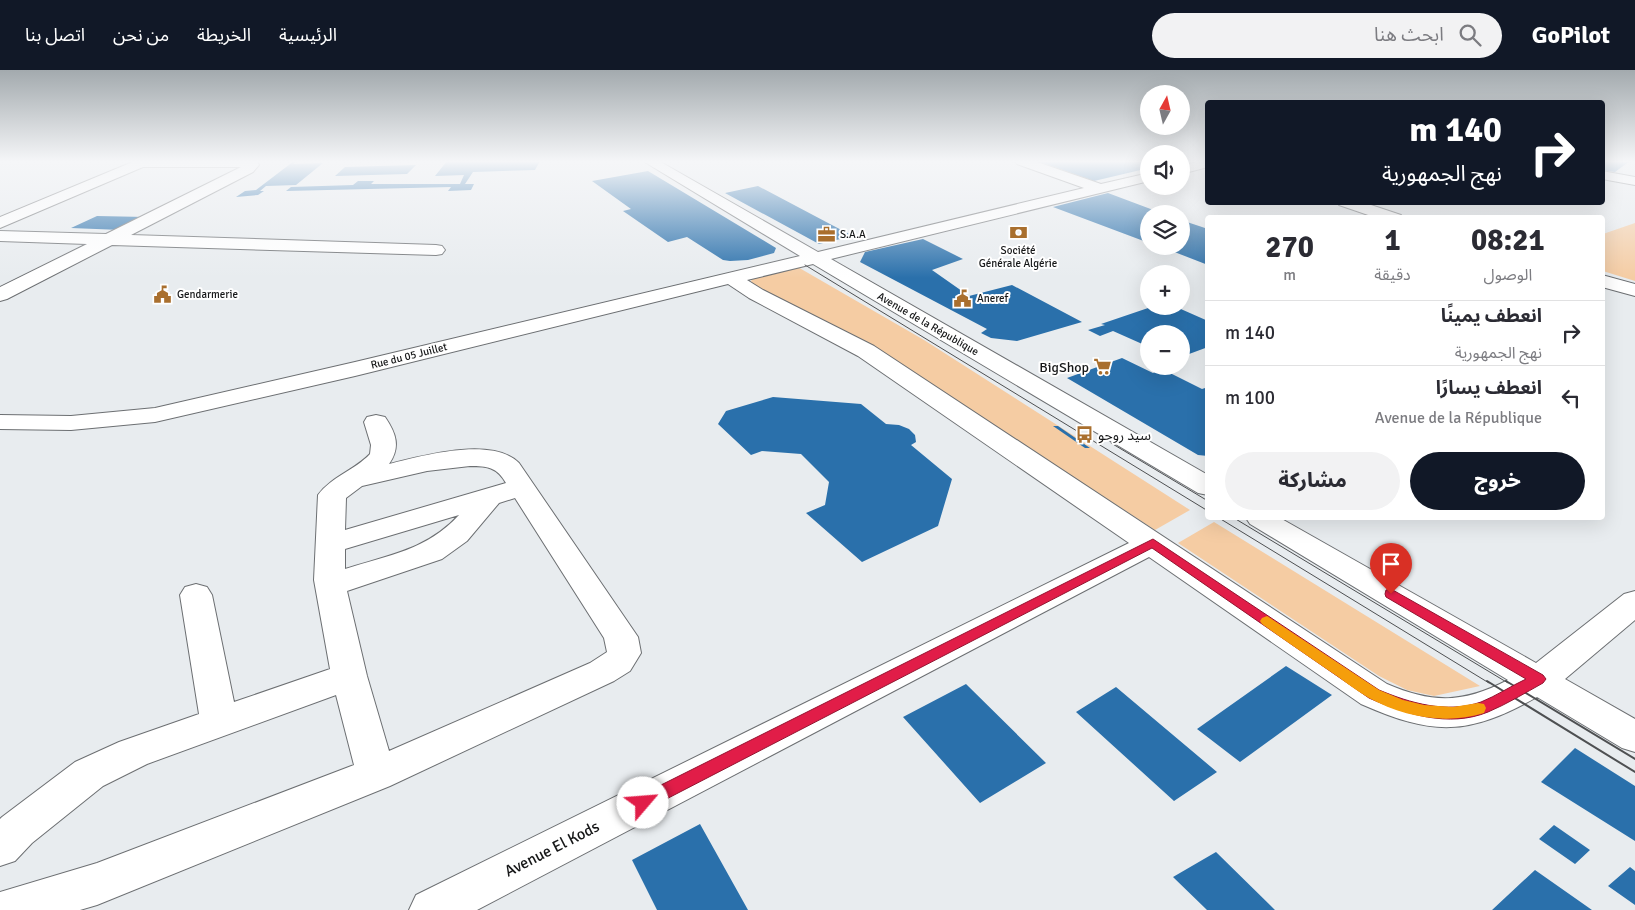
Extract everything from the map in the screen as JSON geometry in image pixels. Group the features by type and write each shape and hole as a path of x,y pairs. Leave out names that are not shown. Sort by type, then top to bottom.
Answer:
{"street":[{"path":"0,223 53,200"},
{"path":"0,295 186,200"},
{"name":"Avenue de la République","path":"717,200 1205,485"},
{"name":"Rue du 05 Juillet","path":"0,422 71,423 155,415 355,369 1054,200"},
{"path":"1354,205 1385,215"},
{"path":"0,212 25,212"},
{"path":"0,236 436,250"},
{"path":"730,277 756,294 866,350 1374,694 1400,705 1424,711 1453,713 1483,708 1538,679 1635,602"},
{"path":"1605,282 1635,290"},
{"path":"376,422 385,448 383,456 332,495 331,557 328,571 349,676 376,774"},
{"path":"9,910 97,884 221,837 376,774 602,672 618,662 624,653 621,637 510,468 499,461 486,457 463,457 351,481"},
{"path":"330,544 522,487"},
{"path":"330,585 443,547 458,534 490,496"},
{"path":"1263,520 1635,737"},
{"name":"Avenue El Kods","path":"432,910 1153,543"},
{"path":"196,595 219,722"},
{"path":"0,847 16,830 89,774 132,753 349,676"}],"shaded area":[{"path":"1635,223 1635,281 1605,272 1605,233"},
{"path":"796,266 924,340 1190,510 1155,530 872,347 753,286 751,281 754,277"},
{"path":"1214,522 1480,686 1434,696 1407,690 1379,676 1178,543"}],"building":[{"path":"619,200 697,200 776,248 774,253 748,260 723,260 687,237 668,242 623,211 631,209"},
{"path":"738,200 785,200 853,236 819,244"},
{"path":"1080,200 1127,200 1140,205 1140,240 1053,207"},
{"path":"97,216 146,217 121,230 71,228"},
{"path":"1190,223 1205,228 1205,264 1182,255 1190,255"},
{"path":"923,239 963,259 932,270 969,296 1012,285 1082,322 1017,341 991,338 981,333 987,329 860,262 865,252"},
{"path":"1140,311 1140,315 1190,315 1190,313 1205,320 1205,348 1190,354 1190,325 1140,325 1140,343 1113,331 1100,336 1088,330 1105,325 1101,324"},
{"path":"1122,358 1140,367 1140,375 1174,375 1202,389 1205,388 1205,456 1198,455 1067,378"},
{"path":"773,397 861,404 886,424 899,425 909,429 915,435 916,442 911,445 952,479 938,526 862,562 806,513 825,505 829,482 801,454 762,451 751,455 718,424 726,411"},
{"path":"1053,426 1058,426 1090,448 1085,448"},
{"path":"1286,666 1332,695 1240,762 1197,729"},
{"path":"966,684 1046,763 980,803 903,717"},
{"path":"1116,687 1217,772 1174,801 1076,712"},
{"path":"1575,748 1635,786 1635,841 1541,782"},
{"path":"700,824 748,910 657,910 632,860"},
{"path":"1554,825 1590,850 1575,864 1539,839"},
{"path":"1216,852 1275,910 1207,910 1173,877"},
{"path":"1630,867 1635,871 1635,905 1608,886"},
{"path":"1535,870 1592,910 1492,910"}],"tram line":[{"path":"805,265 1205,509"},
{"path":"1111,443 1205,499"},
{"path":"1222,520 1489,683"},
{"path":"1237,520 1508,683"},
{"path":"1487,681 1635,772"},
{"path":"1506,681 1635,759"}],"slow traffic":[{"path":"1267,621 1374,694 1400,705 1424,711 1453,713 1478,708"}],"place":[{"name":"Société Générale Algérie","path":"1018,232"},
{"name":"S.A.A","path":"826,234"},
{"name":"Gendarmerie","path":"163,294"},
{"name":"Aneref","path":"963,298"},
{"name":"BigShop","path":"1103,367"},
{"name":"سيد روحو","path":"1084,435"}],"route":[{"path":"643,803 1153,543 1374,694 1400,705 1424,711 1453,713 1483,708 1538,679 1391,594"}]}
